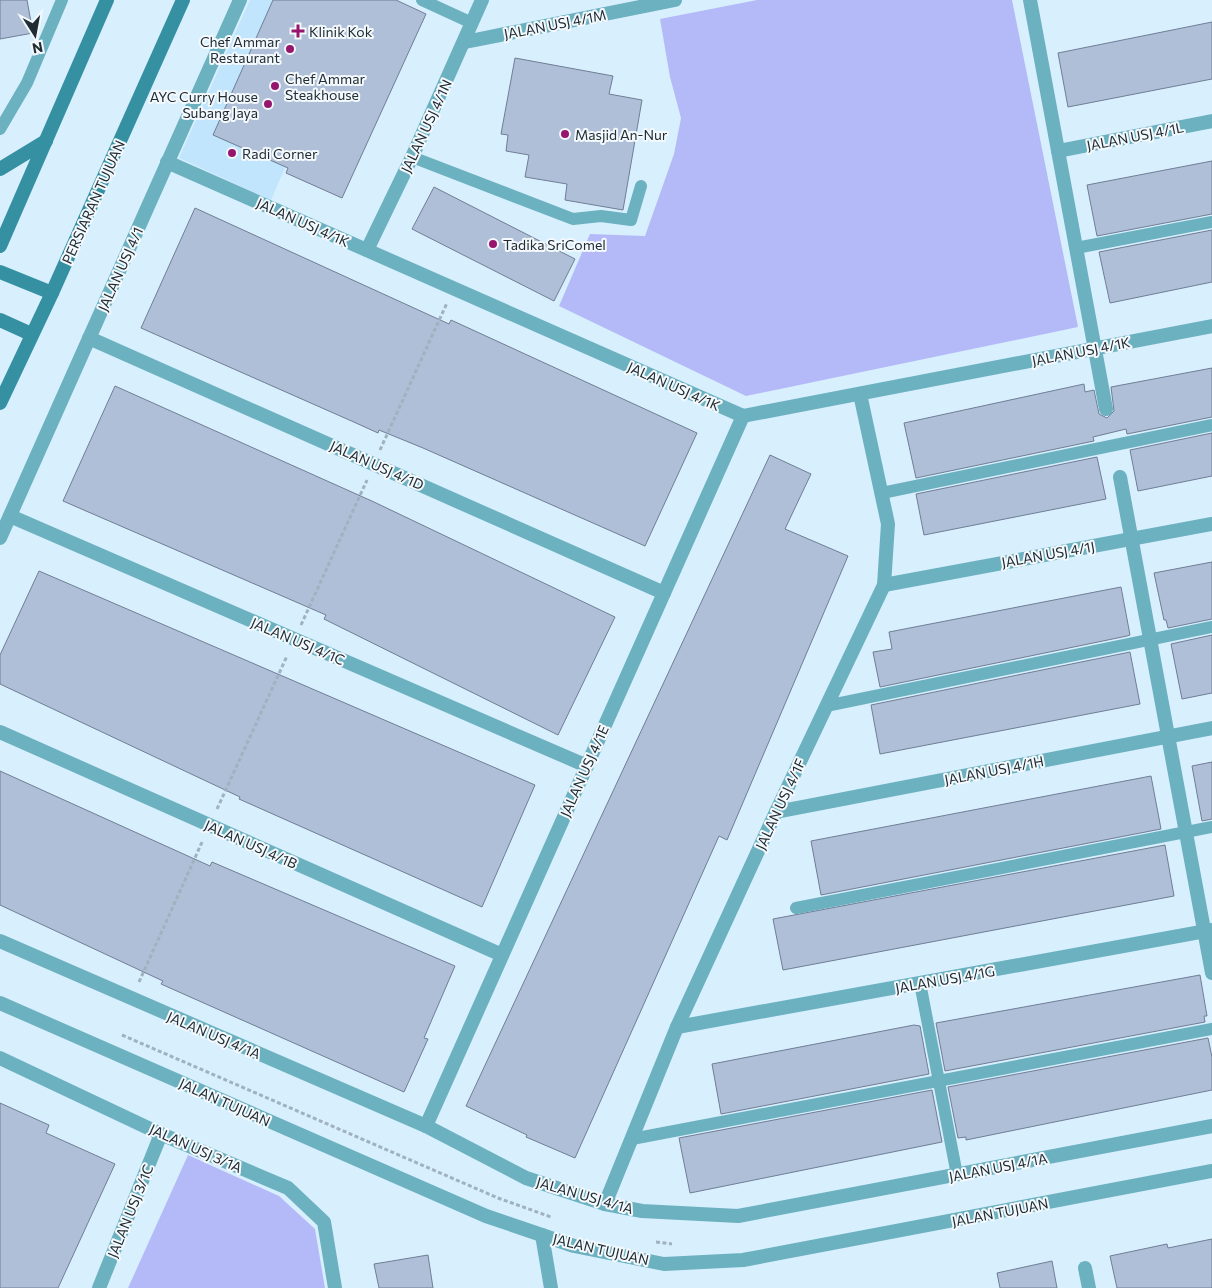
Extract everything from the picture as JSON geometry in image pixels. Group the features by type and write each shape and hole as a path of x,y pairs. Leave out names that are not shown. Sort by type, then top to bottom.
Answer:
{"main road":[{"path":"0,246 107,0"},
{"name":"PERSIARAN TUJUAN","path":"0,403 183,0"},
{"path":"0,169 46,141"},
{"path":"0,272 52,292"},
{"path":"0,320 31,334"}],"street":[{"name":"JALAN USJ 4/1","path":"0,538 240,0"},
{"name":"JALAN USJ 4/1M","path":"465,42 675,0"},
{"path":"1030,0 1106,409"},
{"name":"JALAN USJ 4/1N","path":"367,250 465,42 479,1"},
{"name":"JALAN USJ 4/1L","path":"1058,151 1212,121"},
{"name":"JALAN USJ 4/1K","path":"167,162 743,416 1212,326"},
{"name":"JALAN USJ 4/1D","path":"89,338 664,593"},
{"name":"JALAN USJ 4/1F","path":"604,1204 677,1027 776,812 884,585 888,524 860,394"},
{"name":"JALAN USJ 4/1E","path":"426,1126 743,416"},
{"path":"1120,477 1186,832 1208,931 1212,973"},
{"name":"JALAN USJ 4/1C","path":"10,516 587,766"},
{"name":"JALAN USJ 4/1J","path":"884,585 1212,524"},
{"name":"JALAN USJ 4/1H","path":"776,812 1212,728"},
{"name":"JALAN USJ 4/1B","path":"0,732 502,955"},
{"name":"JALAN USJ 4/1G","path":"677,1027 1208,931"},
{"name":"JALAN USJ 4/1A","path":"0,941 426,1126 526,1178 604,1204 642,1211 738,1216 1212,1126"},
{"name":"JALAN TUJUAN","path":"0,1003 486,1216 574,1246 664,1264 742,1260 1212,1172"},
{"name":"JALAN USJ 3/1A","path":"0,1058 161,1134 288,1188 324,1222 335,1288"},
{"name":"JALAN USJ 3/1C","path":"100,1288 161,1134"},
{"path":"542,1235 551,1288"},
{"path":"1084,1268 1089,1288"}],"lane":[{"path":"0,129 27,83 62,0"},
{"path":"422,0 472,23"},
{"path":"412,157 573,219 601,216 631,220 641,186"},
{"path":"1076,248 1212,222"},
{"path":"882,493 1212,424"},
{"path":"826,706 1212,627"},
{"path":"796,908 1212,827"},
{"path":"920,983 957,1175"},
{"path":"632,1139 1212,1029"}],"path":[{"path":"118,1033 498,1198 554,1218"},
{"path":"646,1241 674,1245"}],"shaded area":[{"path":"250,0 358,0 271,200 179,158"},
{"path":"757,0 1012,0 1078,327 746,396 559,306 590,234 645,236 674,154 681,118 670,77 660,19"},
{"path":"188,1155 279,1196 315,1229 325,1288 128,1288"}],"building":[{"path":"0,0 27,0 33,33 0,39"},
{"path":"273,0 396,0 426,14 342,198 286,173 288,168 213,135"},
{"path":"1212,22 1212,79 1068,107 1058,53"},
{"name":"Masjid An-Nur","path":"515,58 613,76 609,94 642,100 623,210 565,200 567,184 525,177 529,155 506,151 508,135 501,134"},
{"path":"1212,161 1212,214 1097,236 1087,185"},
{"name":"Tadika SriComel","path":"434,187 575,259 554,301 412,229"},
{"path":"195,208 449,324 451,320 697,433 645,546 423,448 379,430 378,433 141,328"},
{"path":"1212,230 1212,282 1110,303 1099,252"},
{"path":"1212,368 1212,417 1127,434 1126,429 1093,437 1094,441 916,478 904,423 1084,384 1085,392 1094,390 1099,414 1107,418 1114,411 1111,387"},
{"path":"115,386 374,502 615,617 558,735 324,619 326,615 63,501"},
{"path":"1212,433 1212,476 1138,491 1130,450"},
{"path":"770,455 811,474 785,529 848,556 727,840 719,836 575,1158 526,1137 527,1135 466,1106"},
{"path":"1097,457 1106,499 924,535 916,494"},
{"path":"1212,562 1212,619 1168,628 1166,620 1164,620 1154,573"},
{"path":"39,571 535,785 482,907 239,799 240,797 0,684 0,655"},
{"path":"1121,587 1130,635 880,687 873,652 892,649 889,632"},
{"path":"1212,635 1212,693 1182,699 1171,644"},
{"path":"1130,652 1140,704 880,754 871,705"},
{"path":"1212,762 1212,819 1202,821 1192,766"},
{"path":"0,771 210,866 212,862 455,966 424,1038 428,1039 404,1092 161,984 163,981 0,905"},
{"path":"1151,776 1161,829 821,895 811,841"},
{"path":"1165,845 1174,896 783,970 773,919"},
{"path":"1200,975 1207,1016 1204,1016 1205,1022 945,1071 936,1023"},
{"path":"914,1025 920,1026 929,1074 721,1114 712,1064"},
{"path":"1208,1038 1212,1057 1212,1090 966,1140 966,1137 958,1138 948,1087"},
{"path":"932,1090 942,1142 690,1193 679,1138"},
{"path":"0,1103 49,1125 46,1133 115,1164 58,1288 0,1288"},
{"path":"1212,1239 1212,1288 1117,1288 1110,1256 1167,1244 1168,1248"},
{"path":"428,1255 433,1288 379,1288 374,1264"},
{"path":"1052,1261 1057,1288 1000,1288 997,1273"}],"place":[{"name":"Klinik Kok","path":"298,31"},
{"name":"Chef Ammar Restaurant","path":"290,49"},
{"name":"Chef Ammar Steakhouse","path":"275,86"},
{"name":"AYC Curry House Subang Jaya","path":"268,104"},
{"name":"Masjid An-Nur","path":"565,134"},
{"name":"Radi Corner","path":"232,153"},
{"name":"Tadika SriComel","path":"493,244"}]}
